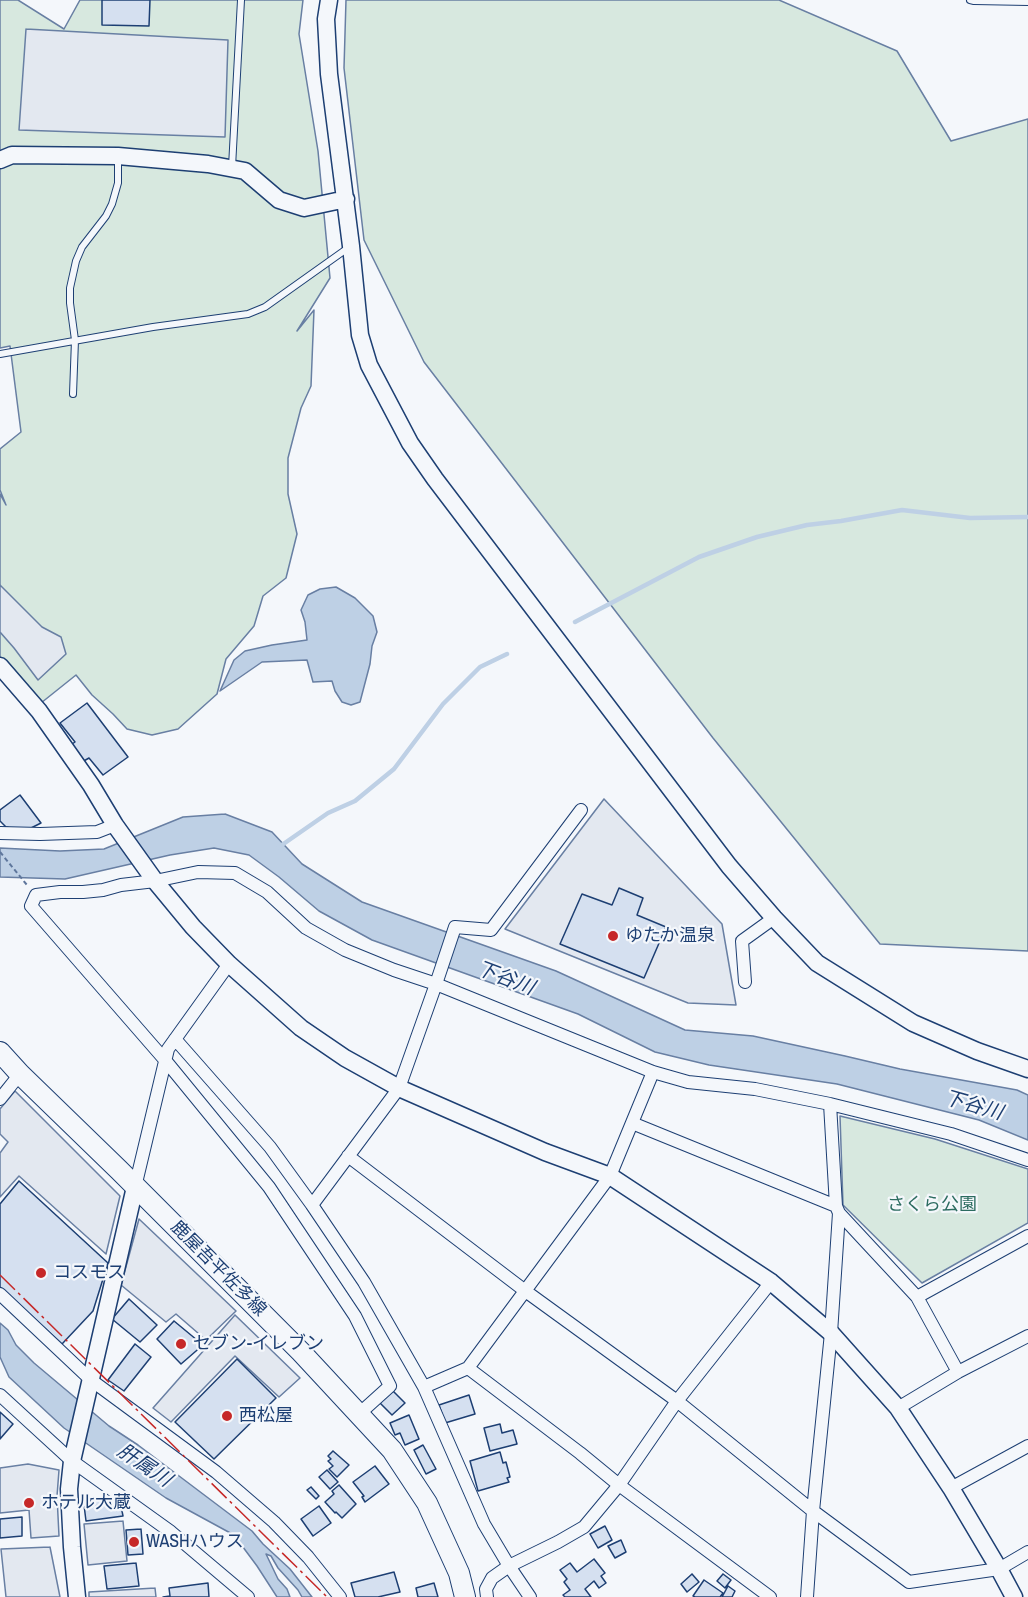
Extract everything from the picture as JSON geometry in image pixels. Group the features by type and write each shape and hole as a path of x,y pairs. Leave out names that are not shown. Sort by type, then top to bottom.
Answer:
{"main road":[{"name":"鹿屋吾平佐多線","path":"0,1052 301,1352 392,1450 427,1503 459,1574 465,1597"}],"street":[{"path":"329,0 326,19 329,74 346,199 360,335 369,364 410,443 729,866 817,963 913,1023 977,1051 1028,1069"},
{"path":"0,160 12,155 118,156 208,164 245,171 279,200 304,208 346,199"},
{"path":"0,666 39,711 155,881 193,927 229,964 301,1028 345,1058 399,1088 545,1152 610,1176 771,1282 831,1333 898,1408 951,1488 1014,1597"},
{"path":"312,1205 399,1088 455,927 491,930 581,810"},
{"path":"0,833 97,832 116,825"},
{"path":"359,1414 390,1386 355,1316 268,1187 165,1060 31,906 36,895 103,890 198,872 235,873 267,892 306,928 345,951 436,984 653,1072 688,1082 755,1089 830,1104 951,1134 1028,1160"},
{"path":"745,982 742,941 774,918"},
{"path":"77,1597 69,1489 74,1455 165,1060 168,1049 229,964"},
{"path":"175,1039 270,1147 364,1282 424,1387 484,1524 530,1597"},
{"path":"424,1387 468,1368 610,1176 653,1072"},
{"path":"0,1099 20,1074"},
{"path":"807,1597 813,1511 831,1333 837,1210 830,1104"},
{"path":"632,1123 837,1210 917,1297 958,1372"},
{"path":"348,1156 524,1290 677,1401 813,1511 909,1582 999,1569 1028,1552"},
{"path":"917,1297 1028,1236"},
{"path":"487,1597 486,1589 492,1578 509,1566 584,1527 619,1485 677,1401 771,1282"},
{"path":"0,1294 91,1380 216,1472 274,1522 309,1557 340,1597"},
{"path":"898,1408 958,1372 1028,1336"},
{"path":"468,1368 619,1485 770,1597"},
{"path":"0,1395 248,1597"},
{"path":"951,1488 1028,1446"}],"lane":[{"path":"232,169 241,0"},
{"path":"970,0 1028,2"},
{"path":"72,394 75,340 70,288 82,247 106,216 112,204 118,183 118,156"},
{"path":"0,354 153,327 248,314 265,307 351,246"}],"path":[{"path":"0,852 36,895"}],"green space":[{"path":"0,0 18,0 64,29 80,0 303,0 299,34 318,151 330,278 297,331 314,310 311,386 301,408 288,458 288,494 297,534 286,578 263,596 254,626 226,659 217,694 178,729 152,735 127,729 92,695 76,675 41,703 0,661 0,494 6,505 0,490 0,449 21,432 10,346 0,348"},
{"path":"346,0 779,0 897,51 951,141 1028,119 1028,951 880,944 713,738 424,362 364,240 344,68"},
{"name":"さくら公園","path":"840,1116 935,1139 1028,1169 1028,1223 922,1283 843,1205"}],"shaded area":[{"path":"26,29 228,40 225,137 19,130"},
{"path":"0,585 42,627 61,637 66,654 38,680 0,632"},
{"path":"604,799 722,924 736,1005 688,1003 505,929"},
{"path":"15,1091 120,1196 106,1254 19,1176 0,1197 0,1153 8,1142 0,1134 0,1109"},
{"path":"139,1219 236,1311 206,1340 176,1314 166,1322 121,1285"},
{"path":"235,1315 300,1378 279,1397 235,1356 171,1422 153,1408"},
{"name":"ホテル大蔵","path":"28,1464 59,1470 57,1496 59,1536 31,1538 29,1510 0,1513 0,1468"},
{"path":"123,1521 127,1561 88,1565 84,1524"},
{"path":"50,1547 60,1597 6,1597 1,1549"},
{"path":"155,1588 156,1597 89,1597 89,1592"}],"water":[{"path":"336,587 355,598 373,616 377,632 360,702 351,705 342,702 332,681 313,682 307,660 262,662 220,691 234,660 245,651 307,640 301,610 308,595 320,589"},
{"name":"下谷川","path":"225,814 272,832 302,864 362,902 556,971 685,1030 753,1036 900,1069 1017,1090 1028,1095 1028,1140 979,1120 837,1084 709,1065 655,1052 578,1014 372,940 319,911 249,855 214,848 170,855 65,879 0,877 0,848 60,851 104,849 183,817"},
{"name":"肝属川","path":"0,1323 8,1330 16,1345 34,1363 109,1426 138,1445 252,1531 290,1569 312,1597 302,1597 271,1556 266,1554 290,1597 277,1597 234,1535 166,1498 64,1428 9,1377 0,1357"}],"building":[{"path":"102,0 150,0 149,26 102,25"},
{"path":"87,703 128,757 103,775 89,758 82,762 69,746 75,742 60,723"},
{"path":"20,795 41,823 25,831 6,827 0,821 0,810"},
{"name":"ゆたか温泉","path":"619,888 643,898 637,915 666,927 644,978 560,944 582,894 612,905"},
{"path":"19,1181 108,1263 93,1311 62,1344 0,1287 0,1204"},
{"path":"129,1299 157,1325 140,1342 112,1319"},
{"path":"174,1321 203,1345 181,1364 157,1339"},
{"path":"135,1344 151,1357 124,1391 108,1380"},
{"path":"237,1359 276,1398 214,1459 175,1422"},
{"path":"392,1390 405,1403 392,1415 379,1402"},
{"path":"469,1395 475,1414 445,1423 439,1405"},
{"path":"0,1412 13,1424 0,1439"},
{"path":"409,1415 419,1439 405,1445 400,1433 395,1435 390,1423"},
{"path":"500,1424 502,1433 513,1430 517,1444 490,1451 484,1428"},
{"path":"423,1445 436,1469 426,1474 414,1450"},
{"path":"333,1451 349,1465 337,1477 329,1469 333,1466 328,1461 331,1459 328,1456"},
{"path":"500,1452 503,1463 506,1462 509,1482 478,1491 470,1461"},
{"path":"375,1466 389,1484 365,1502 362,1497 364,1496 353,1482"},
{"path":"327,1470 338,1482 330,1489 319,1477"},
{"path":"339,1485 356,1504 342,1518 325,1502 334,1494 332,1491"},
{"path":"311,1487 319,1496 316,1499 307,1490"},
{"path":"109,1497 111,1507 121,1506 123,1516 86,1521 84,1505 91,1504 90,1499"},
{"path":"319,1506 331,1523 313,1536 301,1519"},
{"path":"22,1517 22,1536 0,1538 0,1519"},
{"path":"605,1526 612,1540 598,1548 590,1534"},
{"path":"141,1529 143,1554 128,1555 126,1530"},
{"path":"621,1540 626,1552 615,1558 608,1546"},
{"path":"594,1559 605,1573 601,1576 606,1583 599,1588 594,1581 585,1589 591,1597 565,1597 563,1595 570,1590 564,1582 567,1579 560,1570 570,1563 577,1572"},
{"path":"136,1563 139,1586 107,1589 104,1566"},
{"path":"394,1572 400,1592 378,1597 355,1597 351,1583"},
{"path":"692,1574 699,1582 687,1592 681,1584"},
{"path":"723,1574 731,1580 725,1588 717,1581"},
{"path":"704,1580 723,1593 720,1597 693,1596"},
{"path":"208,1583 209,1597 163,1597 170,1596 169,1588"},
{"path":"434,1583 438,1597 418,1597 416,1588"},
{"path":"728,1586 735,1591 732,1597 722,1597"}],"waterway":[{"path":"575,622 699,557 757,537 807,525 902,510 970,518 1028,517"},
{"path":"279,847 328,813 355,801 394,769 443,704 480,667 507,654"}],"power":[{"path":"0,1275 327,1597"}],"place":[{"name":"ゆたか温泉","path":"613,936"},
{"name":"コスモス","path":"41,1273"},
{"name":"セブン-イレブン","path":"181,1344"},
{"name":"西松屋","path":"227,1416"},
{"name":"ホテル大蔵","path":"29,1503"},
{"name":"WASHハウス","path":"134,1542"}]}
